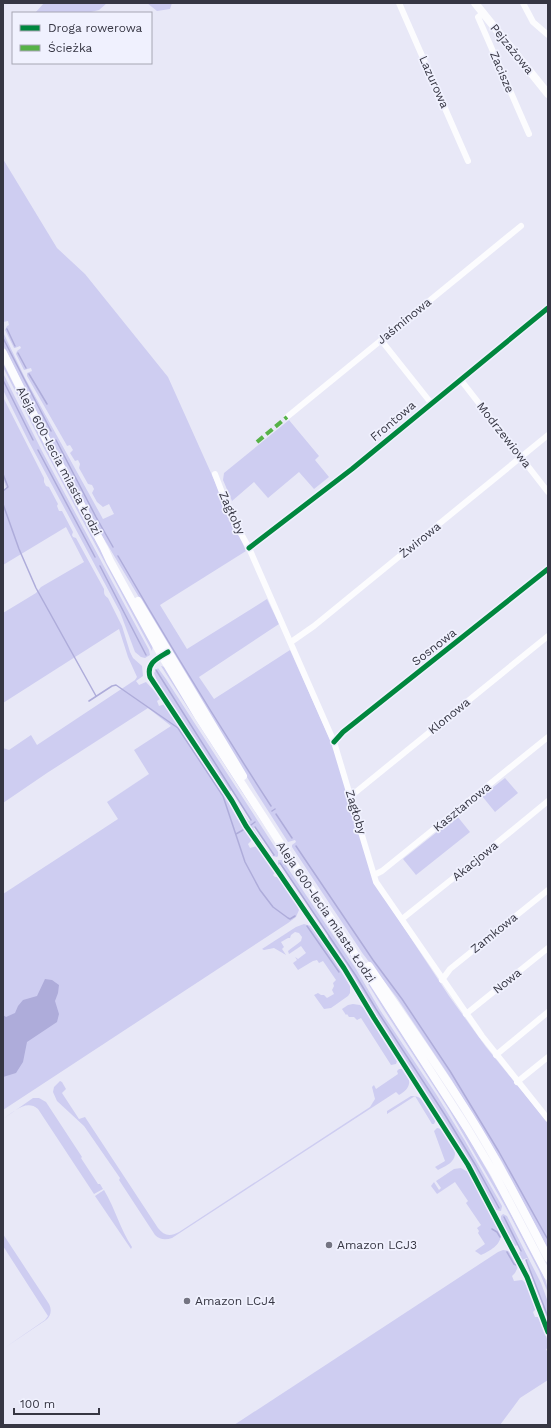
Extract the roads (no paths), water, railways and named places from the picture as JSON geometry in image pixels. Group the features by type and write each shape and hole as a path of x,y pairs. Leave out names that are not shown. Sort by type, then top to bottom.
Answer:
{"main road":[{"name":"Pejzażowa","path":"475,3 548,94"},
{"name":"Aleja 600-lecia miasta Łodzi","path":"3,353 110,561 165,654 258,800 370,968 420,1039 469,1115 504,1174 548,1258"},
{"name":"Aleja 600-lecia miasta Łodzi","path":"165,654 198,716 269,827 450,1101 494,1174 546,1272 548,1280"}],"street":[{"name":"Lazurowa","path":"399,3 468,161"},
{"path":"523,3 533,22 548,35"},
{"name":"Zacisze","path":"483,13 478,17 529,134"},
{"name":"Jaśminowa","path":"286,417 521,226"},
{"name":"Frontowa","path":"250,548 352,469 548,308"},
{"path":"381,340 431,403"},
{"name":"Modrzewiowa","path":"460,379 548,492"},
{"name":"Żwirowa","path":"291,642 319,622 548,435"},
{"name":"Zagłoby","path":"215,474 231,516 250,548 334,742 379,886 466,1014 517,1082 548,1119"},
{"name":"Sosnowa","path":"334,742 343,732 548,569"},
{"name":"Klonowa","path":"351,796 548,636"},
{"path":"165,654 154,660 150,665 149,673 152,681 167,701 228,794 246,826 280,873 344,968 374,1018 466,1162 527,1277 548,1332"},
{"name":"Kasztanowa","path":"374,874 382,871 548,737"},
{"name":"Akacjowa","path":"402,919 548,801"},
{"name":"Zamkowa","path":"442,980 450,969 548,890"},
{"name":"Nowa","path":"466,1014 548,948"},
{"path":"496,1055 548,1012"},
{"path":"517,1082 548,1057"}],"waterway":[{"path":"7,329 15,346"},
{"path":"3,338 51,431"},
{"path":"18,353 26,368"},
{"path":"29,374 47,404"},
{"path":"3,380 33,440"},
{"path":"56,440 113,547"},
{"path":"38,450 95,557"},
{"path":"3,474 8,487 3,491"},
{"path":"3,504 19,549 36,588 96,696"},
{"path":"118,556 193,682 271,806"},
{"path":"100,566 146,655"},
{"path":"156,670 251,820"},
{"path":"89,701 116,685 178,728 223,796 245,862 260,890 273,907 290,919 295,916"},
{"path":"276,814 292,838"},
{"path":"251,825 255,822"},
{"path":"255,827 274,855"},
{"path":"236,834 243,830"},
{"path":"296,846 450,1071 499,1152 547,1238"},
{"path":"280,863 356,976 445,1115 499,1208"},
{"path":"307,926 339,972"},
{"path":"504,1217 521,1251"},
{"path":"492,1229 497,1232 500,1237"},
{"path":"507,1252 516,1265"},
{"path":"527,1260 548,1317"}],"place":[{"name":"Amazon LCJ3","path":"329,1245"},
{"name":"Amazon LCJ4","path":"187,1301"}]}
